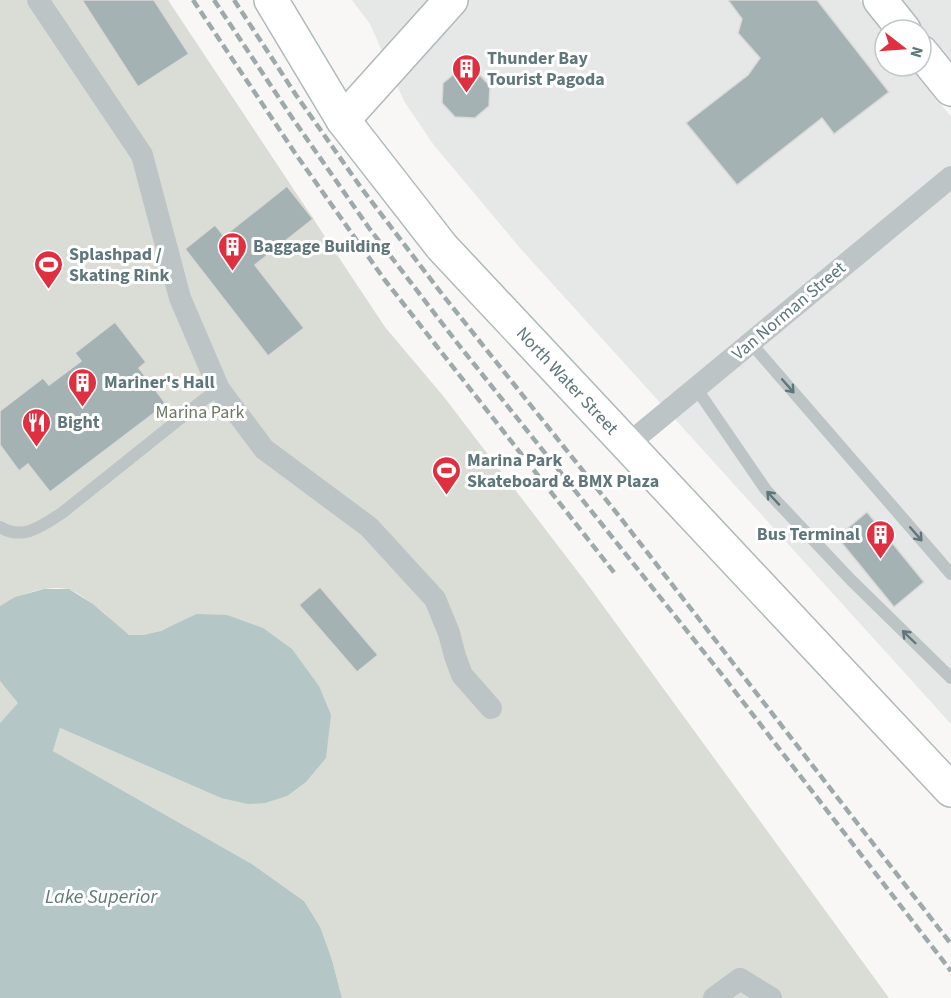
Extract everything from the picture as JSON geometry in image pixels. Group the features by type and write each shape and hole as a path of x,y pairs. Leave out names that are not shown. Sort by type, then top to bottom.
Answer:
{"main road":[{"name":"North Water Street","path":"271,0 343,120 442,247 951,790"},
{"path":"343,120 451,0"},
{"path":"880,0 894,18"},
{"path":"933,67 951,89"}],"street":[{"path":"38,0 142,154 180,298 219,389 264,449 369,527 435,599 449,633 462,675 490,708"},
{"name":"Van Norman Street","path":"627,445 951,177"},
{"path":"714,998 740,979 771,998"}],"lane":[{"path":"750,342 951,574"},
{"path":"696,388 766,490 851,580 951,678"},
{"path":"0,527 13,533 24,533 45,525 219,389"}],"shaded area":[{"path":"352,0 860,0 874,18 873,78 920,78 951,117 951,724 520,248 433,144 404,101 370,24"},
{"path":"864,0 951,0 951,110 926,78 933,78 933,18 878,18"}],"green space":[{"name":"Marina Park","path":"0,0 168,0 385,327 444,397 585,581 889,998 342,998 332,960 304,901 252,864 53,751 60,728 221,798 196,614 164,630 138,636 127,634 92,604 67,589 50,588 32,592 0,606"},
{"path":"0,681 19,703 0,723"}],"water":[{"name":"Lake Superior","path":"44,589 69,589 93,604 129,635 144,635 161,631 196,614 227,615 263,628 292,649 319,686 331,715 326,758 306,782 287,796 265,803 248,804 221,798 60,728 53,751 252,864 304,901 320,927 342,998 0,998 0,723 18,703 0,681 0,606 15,597"}],"building":[{"path":"82,0 154,0 189,54 138,87"},
{"path":"728,0 817,0 873,72 873,78 878,78 889,92 834,134 822,118 737,185 686,123 748,75 760,58 738,33 742,19"},
{"name":"Thunder Bay Tourist Pagoda","path":"459,70 477,72 490,86 489,106 475,118 455,117 442,103 443,83"},
{"name":"Baggage Building","path":"287,186 313,219 255,265 304,328 268,356 185,249 215,225 224,236"},
{"name":"Mariner's Hall","path":"115,322 146,362 139,368 166,404 50,492 28,464 19,471 0,445 0,411 43,378 49,385 81,361 75,353"},
{"name":"Bus Terminal","path":"867,512 924,582 894,607 837,537"},
{"path":"320,587 378,655 357,672 299,605"}],"railway":[{"path":"193,0 295,153 384,279 616,575"},
{"path":"214,0 369,228 458,344 723,676 951,971"},
{"path":"234,0 296,95 362,189 951,944"}],"place":[{"name":"Thunder Bay Tourist Pagoda","path":"466,94"},
{"name":"Baggage Building","path":"232,272"},
{"name":"Splashpad / Skating Rink","path":"48,290"},
{"name":"Mariner's Hall","path":"83,408"},
{"name":"Bight","path":"36,448"},
{"name":"Marina Park Skateboard & BMX Plaza","path":"446,496"},
{"name":"Bus Terminal","path":"881,560"}]}
